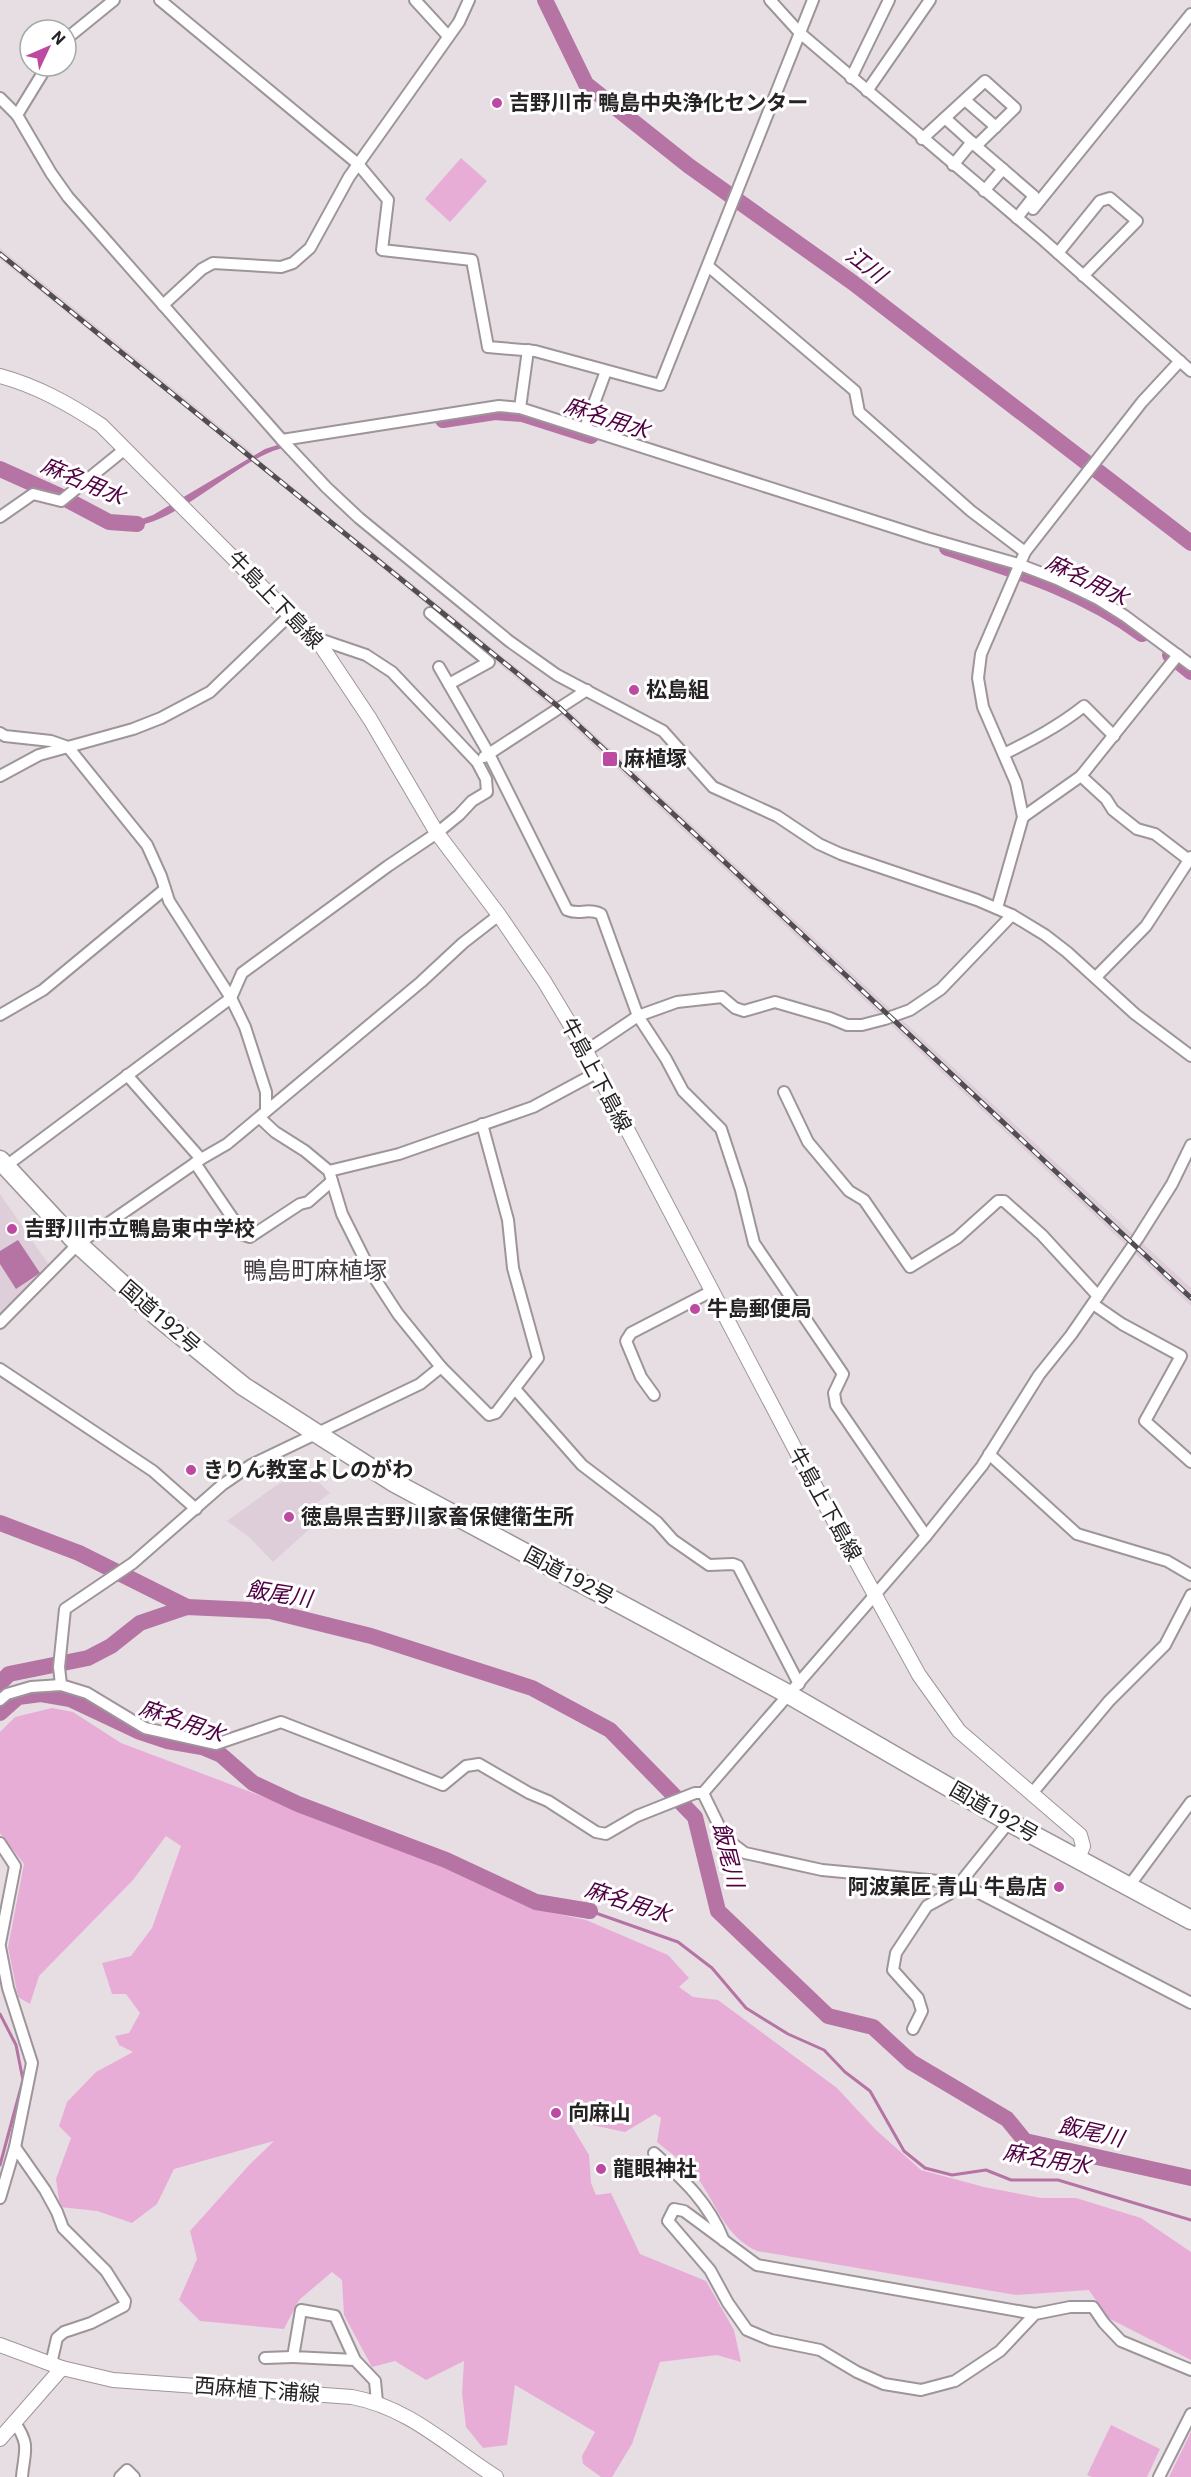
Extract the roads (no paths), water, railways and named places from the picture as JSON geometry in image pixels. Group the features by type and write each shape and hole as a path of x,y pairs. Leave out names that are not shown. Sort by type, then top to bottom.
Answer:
{"highway":[{"name":"国道192号","path":"3,1163 78,1244 157,1316 243,1386 316,1433 393,1482 794,1689 1009,1822 1191,1920"}],"main road":[{"name":"牛島上下島線","path":"0,375 32,386 69,404 101,425 290,615 316,638 370,719 437,833 499,915 544,981 586,1051 918,1675 959,1731 1033,1792 1080,1835 1083,1846 1078,1859"},
{"name":"西麻植下浦線","path":"0,2345 87,2375 130,2381 352,2397 377,2402 413,2420 496,2477"},
{"path":"0,2439 56,2366"}],"street":[{"path":"78,29 114,0"},
{"path":"160,0 358,164 388,200 382,250 472,260 488,347 528,350 660,385 813,0"},
{"path":"415,0 448,36"},
{"path":"163,305 202,269 213,263 280,267 293,263 310,248 329,211 358,164 459,22 469,0"},
{"path":"770,0 800,33 851,78 1058,253 1191,371"},
{"path":"851,78 889,0"},
{"path":"867,91 930,0"},
{"path":"1019,221 1191,14"},
{"path":"17,115 40,78"},
{"path":"922,139 985,81 1016,108 953,165"},
{"path":"0,98 17,115 68,197 291,450 359,518 509,641 556,675 663,731 696,770 713,787 722,792 777,816 819,844 841,854 997,908 1045,935 1096,977 1135,1014 1191,1056"},
{"path":"964,100 996,127"},
{"path":"945,118 1034,196 1019,221"},
{"path":"984,191 1003,169"},
{"path":"1058,253 1100,201 1110,198 1137,221 1083,276"},
{"path":"708,266 855,391 859,412 971,512 1025,552"},
{"path":"520,408 528,350"},
{"path":"997,908 1023,817 1016,783 983,706 978,678 981,654 1025,552 1142,402 1180,361"},
{"path":"585,428 606,371"},
{"path":"282,440 499,406 520,408 927,538 1016,569 1057,579 1098,599 1125,616 1176,659 1191,665"},
{"path":"0,517 33,494 65,498 124,449"},
{"path":"430,614 489,662 449,684"},
{"path":"0,776 39,755 133,729 210,692 290,615"},
{"path":"3,1163 231,998 242,973 437,833 472,801 487,792 486,778 477,762 392,672 366,655 316,638"},
{"path":"1023,817 1080,776 1176,659"},
{"path":"439,667 489,754 567,910 574,913 592,910 601,914 638,1016 666,1059 683,1091 721,1129 741,1190 754,1243 843,1374 834,1394 836,1405 926,1536"},
{"path":"477,762 587,690"},
{"path":"1004,754 1041,736 1084,706 1114,736"},
{"path":"0,733 5,736 51,741 68,747 147,845 169,901 231,998 245,1027 266,1092 263,1114 275,1132 305,1151 331,1176 342,1214 372,1275 398,1314 441,1367 489,1415 496,1413 538,1358 513,1268 508,1221 482,1124"},
{"path":"1080,776 1106,799 1113,810 1137,830 1155,834 1190,859 1146,926 1096,977"},
{"path":"0,1015 43,990 165,889"},
{"path":"0,1323 78,1244 198,1161 227,1144 499,915"},
{"path":"586,1051 638,1016 677,1002 722,998 735,1008 744,1011 775,1002 847,1025 862,1025 910,1010 959,972 1012,915"},
{"path":"127,1075 198,1161 244,1235 250,1237 300,1204 308,1202 331,1176 533,1107 596,1073"},
{"path":"784,1092 808,1142 849,1191 864,1200 910,1267 957,1238 998,1201 1004,1202 1042,1235 1096,1300 1122,1324 1181,1356 1145,1420 1191,1462"},
{"path":"0,1700 7,1694 31,1687 60,1685 87,1693 145,1728 216,1744 281,1722 443,1785 466,1766 479,1764 529,1793 548,1801 596,1832 606,1834 642,1814 699,1793 794,1689 849,1622 876,1595 926,1536 989,1455 1039,1375 1096,1300 1172,1184 1191,1145"},
{"path":"654,1395 641,1377 626,1341 631,1333 712,1291"},
{"path":"60,1685 59,1664 65,1609 133,1563 222,1485 251,1465 420,1384 441,1367"},
{"path":"0,1369 153,1471 196,1509"},
{"path":"515,1389 582,1465 657,1522 673,1540 709,1565 733,1564 738,1566 794,1689"},
{"path":"989,1455 1077,1534 1167,1561 1191,1575"},
{"path":"1033,1792 1109,1701 1165,1646 1191,1595"},
{"path":"699,1793 725,1838 745,1854 822,1870 960,1883 1191,2003"},
{"path":"1129,1886 1191,1802"},
{"path":"913,2029 922,2011 918,1998 893,1970 896,1953 927,1906 948,1894 960,1883 1009,1822"},
{"path":"0,1843 15,1866 0,1945 9,1988 32,2062 15,2147 0,2198"},
{"path":"15,2147 45,2190 63,2228 106,2271 125,2301 124,2306 91,2323 64,2332 57,2338 56,2366"},
{"path":"654,2153 688,2184 715,2218 725,2242"},
{"path":"1035,2314 1000,2351 955,2381 921,2390 884,2384 857,2372 820,2350 771,2340 747,2330 710,2270 668,2221 674,2209 684,2211 757,2265 1035,2314 1070,2307 1093,2307 1121,2341 1191,2370"},
{"path":"292,2357 301,2310 335,2316 355,2360 375,2381 377,2402"},
{"path":"266,2358 355,2360"},
{"path":"1159,2477 1191,2414"},
{"path":"8,2426 25,2437 27,2451 22,2477"},
{"path":"120,2477 127,2470 134,2477"}],"waterway":[{"name":"江川","path":"545,0 586,84 689,166 852,282 1191,543"},
{"name":"麻名用水","path":"443,420 495,412 522,414 591,436"},
{"name":"麻名用水","path":"0,469 58,495 109,522 137,524"},
{"name":"麻名用水","path":"947,548 1048,583 1096,605 1142,634"},
{"name":"麻名用水","path":"1170,655 1191,672"},
{"name":"飯尾川","path":"0,1523 79,1553 187,1607"},
{"name":"飯尾川","path":"0,1683 9,1674 88,1658 111,1646 140,1623 187,1607 270,1611 371,1636 532,1688 610,1730 695,1817 718,1911 828,2016 873,2027 911,2062 1007,2119 1025,2141 1191,2178"},
{"name":"麻名用水","path":"0,1713 18,1697 41,1694 70,1699 140,1732 167,1741 202,1747 221,1755 253,1783 298,1804 446,1860 536,1902 590,1911"},
{"name":"麻名用水","path":"590,1911 678,1942 712,1968 746,2008 788,2034 824,2050 845,2072 870,2091 904,2151 925,2168 952,2175 986,2170 1011,2180 1058,2180 1191,2220"},
{"path":"0,2014 16,2045 23,2080 0,2165"}],"railway":[{"path":"0,254 560,708 1191,1298"}],"place":[{"name":"吉野川市 鴨島中央浄化センター","path":"497,103"},
{"name":"松島組","path":"634,690"},
{"name":"麻植塚","path":"610,759"},
{"name":"吉野川市立鴨島東中学校","path":"12,1229"},
{"name":"牛島郵便局","path":"695,1309"},
{"name":"きりん教室よしのがわ","path":"191,1470"},
{"name":"徳島県吉野川家畜保健衛生所","path":"289,1517"},
{"name":"阿波菓匠 青山 牛島店","path":"1059,1887"},
{"name":"向麻山","path":"556,2113"},
{"name":"龍眼神社","path":"601,2169"}],"district":[{"name":"鴨島町麻植塚","path":"315,1271"}]}
